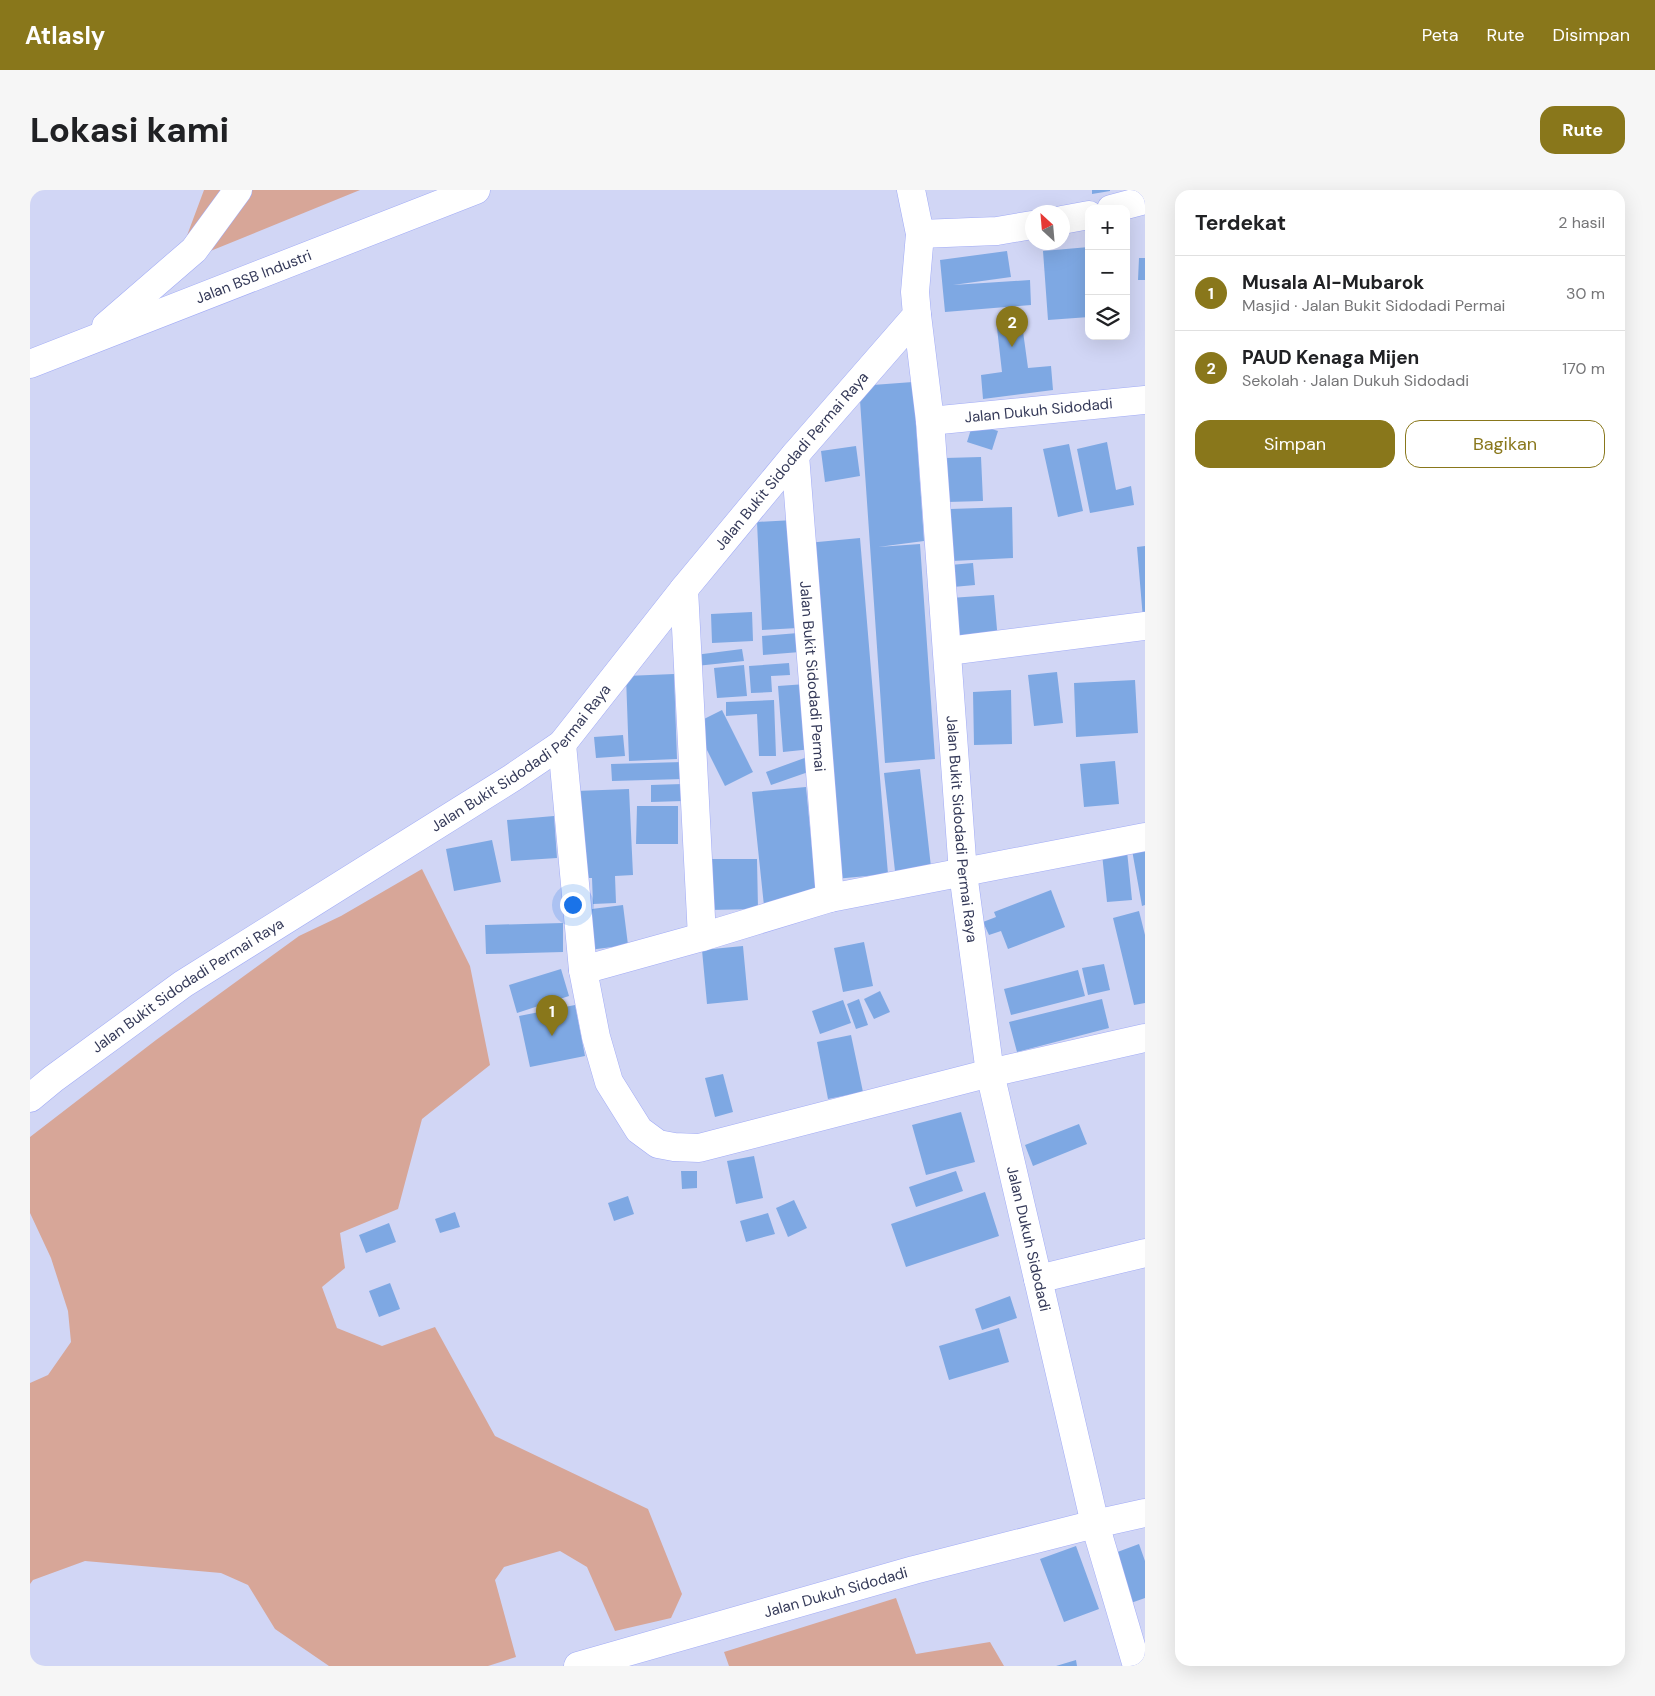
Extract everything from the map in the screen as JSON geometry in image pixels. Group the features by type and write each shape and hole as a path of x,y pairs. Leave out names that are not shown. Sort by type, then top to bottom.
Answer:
{"street":[{"path":"92,339 194,250 238,190"},
{"name":"Jalan BSB Industri","path":"30,364 476,190"},
{"name":"Jalan Bukit Sidodadi Permai Raya","path":"911,190 920,234 915,292 930,421 963,873 990,1073"},
{"path":"1126,205 1145,200"},
{"path":"1070,219 1085,216"},
{"path":"920,234 997,231 1025,226"},
{"name":"Jalan Bukit Sidodadi Permai Raya","path":"30,1098 183,984 512,778 562,744 684,589 795,455 917,315"},
{"name":"Jalan Dukuh Sidodadi","path":"930,421 1145,400"},
{"name":"Jalan Bukit Sidodadi Permai","path":"795,455 830,898"},
{"path":"684,589 702,937"},
{"path":"948,651 1145,626"},
{"path":"562,744 583,970 596,1036 610,1082 639,1130 658,1144 699,1148 990,1073 1145,1038"},
{"path":"583,970 702,937 830,898 1145,837"},
{"name":"Jalan Dukuh Sidodadi","path":"990,1073 1095,1524 1137,1666"},
{"path":"1038,1279 1145,1253"},
{"name":"Jalan Dukuh Sidodadi","path":"578,1666 629,1659 914,1570 1145,1513"}],"shaded area":[{"path":"204,190 360,190 176,265"},
{"path":"422,869 470,966 490,1065 422,1119 398,1209 340,1233 345,1268 322,1287 337,1328 382,1346 435,1327 495,1436 648,1509 682,1594 671,1618 615,1631 587,1567 560,1551 504,1567 495,1580 516,1657 488,1666 329,1666 275,1629 248,1585 221,1573 85,1561 33,1580 30,1584 30,1383 48,1375 71,1342 68,1311 51,1258 30,1213 30,1137 156,1040 299,936 341,916"},
{"path":"896,1598 916,1654 990,1642 1004,1666 729,1666 724,1652"}],"building":[{"path":"1092,190 1110,190 1110,191 1092,194"},
{"path":"1085,247 1085,317 1048,320 1043,251"},
{"path":"1007,251 1011,277 953,285 1030,280 1031,305 945,312 940,260"},
{"path":"1139,258 1145,258 1145,280 1138,280"},
{"path":"1022,324 1028,368 1051,366 1053,390 983,399 981,375 1002,372 997,328"},
{"path":"913,382 924,541 878,547 920,544 935,759 885,763 859,386"},
{"path":"973,423 998,431 992,450 967,442"},
{"path":"1107,442 1116,490 1131,486 1134,505 1090,513 1077,449"},
{"path":"1069,444 1083,511 1058,517 1043,449"},
{"path":"856,446 860,476 825,482 821,451"},
{"path":"981,457 983,501 947,502 945,458"},
{"path":"1012,507 1013,558 952,561 950,509"},
{"path":"794,520 798,628 762,630 757,522"},
{"path":"860,538 888,874 835,879 807,543"},
{"path":"1145,546 1145,618 1143,619 1137,547"},
{"path":"973,563 975,585 953,587 950,565"},
{"path":"994,595 998,641 953,644 950,598"},
{"path":"752,612 753,641 712,643 711,614"},
{"path":"798,633 800,652 763,655 762,636"},
{"path":"742,649 744,661 696,666 695,655"},
{"path":"789,663 790,675 771,676 772,692 751,693 749,666"},
{"path":"744,665 747,696 717,698 714,668"},
{"path":"1057,672 1063,723 1034,726 1028,675"},
{"path":"674,674 677,759 629,761 626,676"},
{"path":"1135,680 1138,733 1076,737 1074,683"},
{"path":"806,684 812,749 783,752 778,686"},
{"path":"1011,690 1012,744 974,745 973,692"},
{"path":"774,700 776,756 759,756 757,714 726,716 726,702"},
{"path":"722,710 753,772 725,786 694,724"},
{"path":"623,735 625,756 596,758 594,737"},
{"path":"810,756 814,770 771,785 766,772"},
{"path":"1115,761 1119,804 1084,807 1080,764"},
{"path":"683,762 683,779 612,781 611,764"},
{"path":"920,769 931,867 895,871 884,773"},
{"path":"683,784 683,801 651,802 651,785"},
{"path":"806,787 817,900 764,906 752,792"},
{"path":"629,789 633,875 615,876 616,903 593,904 592,878 581,878 576,791"},
{"path":"637,806 678,806 678,844 636,844"},
{"path":"554,816 557,858 511,861 507,820"},
{"path":"492,840 501,882 454,891 446,849"},
{"path":"1145,848 1145,905 1142,906 1132,850"},
{"path":"1127,851 1132,900 1107,902 1102,854"},
{"path":"708,859 757,859 758,909 709,910"},
{"path":"1051,890 1065,927 1008,949 1001,931 989,935 983,922 996,917 994,912"},
{"path":"623,905 628,945 589,950 584,910"},
{"path":"1139,911 1145,935 1145,1003 1134,1005 1113,918"},
{"path":"563,923 563,952 486,954 485,925"},
{"path":"864,942 873,986 843,992 834,948"},
{"path":"743,946 748,1000 707,1004 702,950"},
{"path":"1104,964 1110,990 1088,995 1082,968"},
{"path":"561,969 569,996 517,1013 509,985"},
{"path":"1078,970 1085,996 1011,1015 1004,989"},
{"path":"880,991 890,1012 874,1019 864,999"},
{"path":"859,999 868,1025 856,1029 847,1004"},
{"path":"1102,999 1109,1028 1017,1052 1009,1022"},
{"path":"843,1000 851,1023 820,1034 812,1011"},
{"path":"575,1005 585,1056 530,1067 519,1016"},
{"path":"851,1035 863,1092 828,1099 817,1042"},
{"path":"723,1074 733,1112 715,1117 705,1078"},
{"path":"961,1112 975,1162 926,1175 912,1125"},
{"path":"1079,1124 1087,1144 1033,1166 1025,1145"},
{"path":"754,1156 763,1198 736,1204 727,1161"},
{"path":"681,1171 697,1171 697,1188 682,1189"},
{"path":"956,1171 963,1191 916,1207 909,1187"},
{"path":"985,1192 999,1236 906,1267 891,1224"},
{"path":"628,1196 634,1214 614,1221 608,1203"},
{"path":"794,1200 807,1228 788,1237 776,1208"},
{"path":"455,1212 460,1227 440,1233 435,1219"},
{"path":"768,1213 775,1234 746,1242 740,1221"},
{"path":"389,1223 396,1242 366,1253 359,1235"},
{"path":"390,1283 400,1309 379,1317 369,1291"},
{"path":"1010,1296 1017,1318 982,1330 975,1309"},
{"path":"999,1328 1009,1362 949,1380 939,1346"},
{"path":"1139,1544 1145,1561 1145,1598 1128,1604 1112,1554"},
{"path":"1076,1546 1099,1609 1064,1622 1040,1559"},
{"path":"1076,1660 1077,1666 1056,1666"}],"place":[{"name":"PAUD Kenaga Mijen","path":"1012,347"},
{"name":"Musala Al-Mubarok","path":"552,1036"}]}
